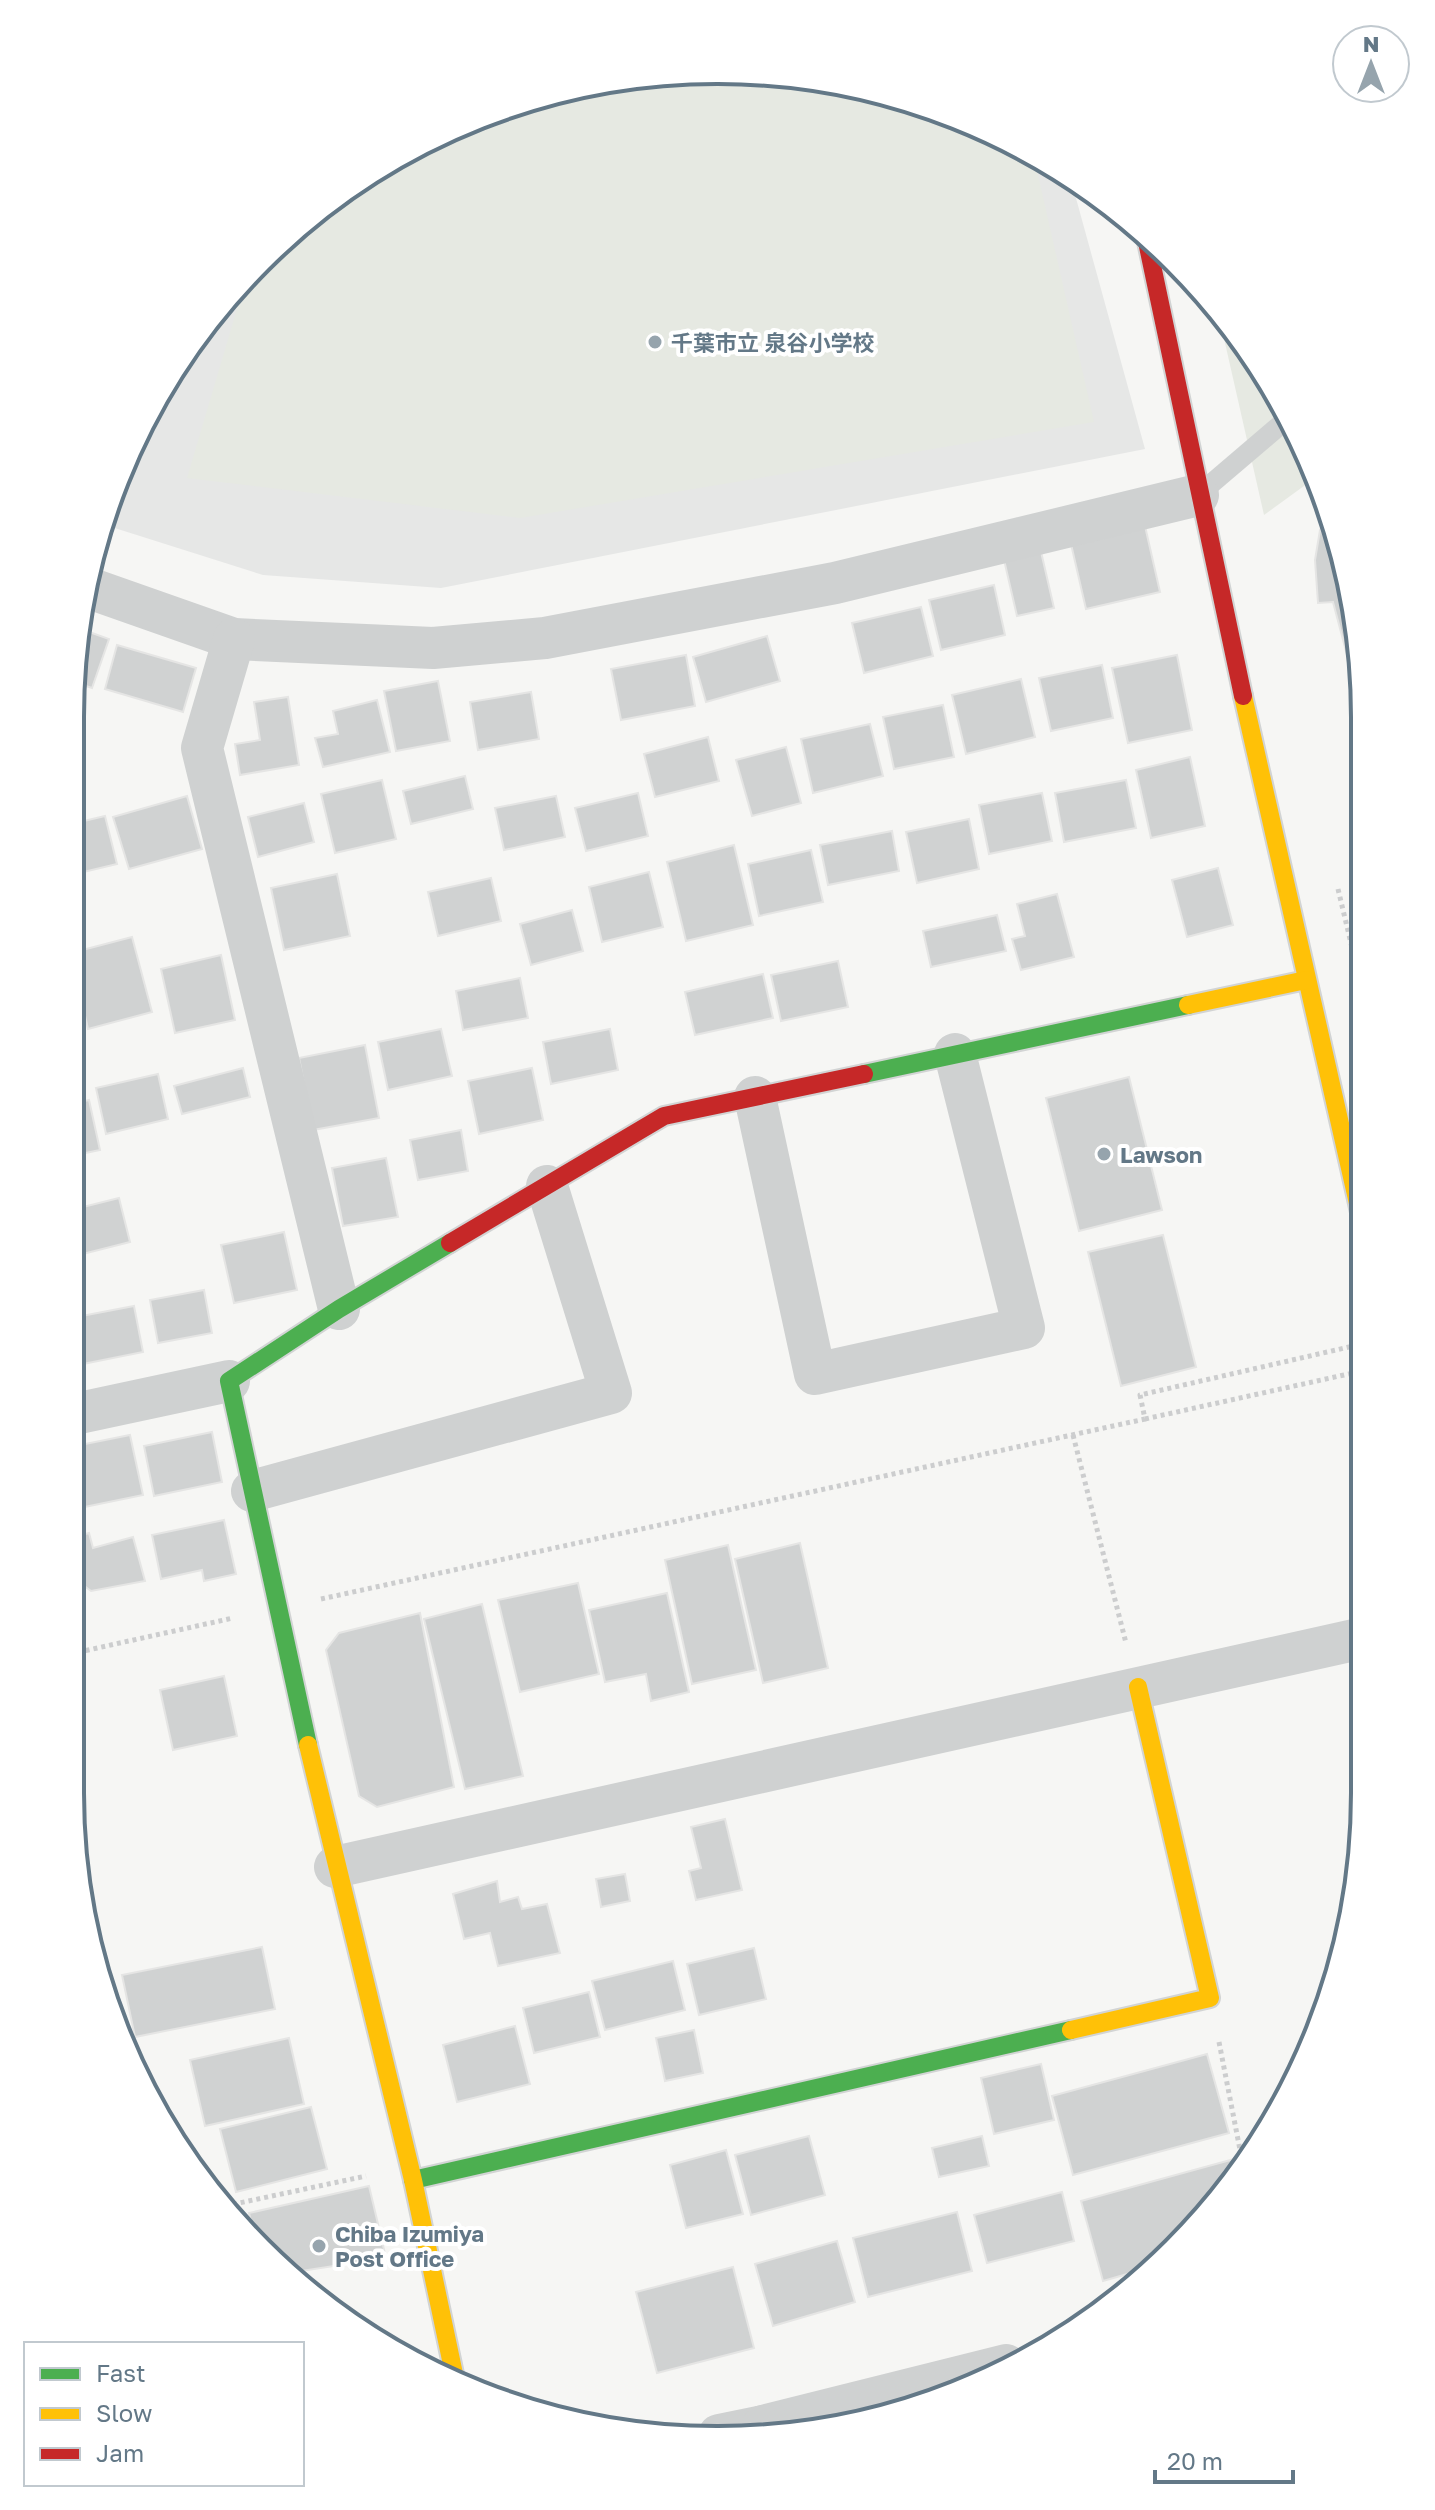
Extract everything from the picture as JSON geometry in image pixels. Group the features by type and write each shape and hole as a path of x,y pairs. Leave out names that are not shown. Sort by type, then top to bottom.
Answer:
{"street":[{"path":"1150,255 1198,495 1351,1174"},
{"path":"97,591 234,639 433,648 545,638 835,583 1198,495"},
{"path":"234,639 202,748 339,1309"},
{"path":"84,1412 229,1381 339,1309 664,1116 1306,980"},
{"path":"755,1097 815,1374 1024,1328 955,1054"},
{"path":"252,1491 611,1393 547,1186"},
{"path":"229,1381 335,1867 411,2173 453,2368"},
{"path":"335,1867 1351,1641"},
{"path":"411,2173 1210,1998 1138,1687"},
{"path":"812,2419 961,2377"}],"lane":[{"path":"1198,495 1280,425"}],"path":[{"path":"1145,1419 1140,1395 1351,1347"},
{"path":"84,1651 1351,1373"},
{"path":"1073,1435 1138,1687"},
{"path":"1210,1998 1240,2150"},
{"path":"236,2204 411,2173"}],"shaded area":[{"name":"千葉市立 泉谷小学校","path":"676,85 759,85 841,96 921,118 998,149 1075,195 1145,449 441,588 263,575 114,528 132,475 169,401 215,332 241,300 300,241 332,215 437,149 514,118 594,96"},
{"name":"千葉市立 泉谷小学校","path":"676,85 759,85 841,96 960,132 1037,171 1094,422 520,518 187,478 239,303 300,241 332,215 401,169 475,132 594,96"},
{"path":"1224,337 1266,401 1306,484 1264,515"}],"building":[{"path":"1145,526 1160,592 1086,609 1071,544"},
{"path":"1320,530 1339,594 1348,660 1333,602 1318,603 1315,560"},
{"path":"1039,543 1054,608 1017,616 1002,551"},
{"path":"994,585 1005,635 941,650 929,600"},
{"path":"921,607 933,656 864,673 852,623"},
{"path":"90,632 109,639 92,688 85,686"},
{"path":"767,636 780,681 706,702 693,657"},
{"path":"117,645 196,668 183,712 105,689"},
{"path":"686,655 695,706 621,720 611,669"},
{"path":"1177,655 1192,730 1128,743 1112,668"},
{"path":"1102,665 1113,718 1051,731 1039,678"},
{"path":"1021,679 1035,737 966,754 952,695"},
{"path":"438,681 450,741 396,751 384,691"},
{"path":"531,692 539,739 478,750 470,702"},
{"path":"288,697 299,765 240,775 235,744 260,740 254,702"},
{"path":"377,700 390,752 323,767 315,738 338,734 333,711"},
{"path":"943,705 954,757 894,769 883,717"},
{"path":"870,724 883,776 813,793 801,739"},
{"path":"708,737 719,781 655,797 644,754"},
{"path":"786,747 801,803 752,816 736,760"},
{"path":"1190,757 1205,826 1151,838 1136,770"},
{"path":"465,776 473,809 411,824 403,791"},
{"path":"382,780 396,839 335,853 321,794"},
{"path":"1126,780 1136,828 1064,842 1055,793"},
{"path":"638,793 648,836 586,851 575,808"},
{"path":"1042,793 1052,841 989,854 979,805"},
{"path":"187,796 202,849 129,869 113,817"},
{"path":"556,796 565,837 504,850 495,808"},
{"path":"304,803 314,842 258,857 248,817"},
{"path":"105,816 117,864 84,872 84,821"},
{"path":"969,819 979,869 917,883 906,832"},
{"path":"892,831 899,871 828,885 820,845"},
{"path":"734,845 753,925 686,941 667,862"},
{"path":"811,850 823,902 759,916 748,864"},
{"path":"1218,868 1233,925 1187,937 1172,880"},
{"path":"649,872 663,927 602,942 589,887"},
{"path":"337,874 350,936 284,950 271,888"},
{"path":"491,878 501,921 438,936 428,892"},
{"path":"1057,894 1074,957 1021,970 1012,939 1025,936 1017,904"},
{"path":"572,910 583,951 531,965 520,924"},
{"path":"997,915 1006,951 931,967 923,931"},
{"path":"132,937 152,1012 88,1029 84,1011 84,950"},
{"path":"221,955 235,1020 175,1033 161,969"},
{"path":"838,961 848,1007 781,1021 771,975"},
{"path":"763,974 773,1018 695,1035 685,992"},
{"path":"520,978 528,1018 463,1030 456,991"},
{"path":"441,1029 452,1076 388,1090 378,1042"},
{"path":"610,1029 618,1070 551,1084 543,1042"},
{"path":"365,1045 379,1118 313,1130 299,1058"},
{"path":"243,1068 250,1097 182,1114 174,1086"},
{"path":"532,1068 543,1120 479,1134 468,1081"},
{"path":"158,1074 168,1119 106,1134 96,1088"},
{"name":"Lawson","path":"1129,1077 1162,1210 1079,1231 1046,1098"},
{"path":"89,1100 100,1150 84,1153 84,1101"},
{"path":"461,1130 468,1171 418,1180 410,1140"},
{"path":"386,1158 398,1217 343,1226 332,1168"},
{"path":"119,1198 130,1242 84,1254 84,1207"},
{"path":"284,1232 297,1290 234,1303 221,1245"},
{"path":"1163,1235 1196,1367 1121,1386 1088,1252"},
{"path":"204,1290 212,1333 158,1343 150,1300"},
{"path":"134,1306 143,1352 84,1364 84,1316"},
{"path":"212,1432 222,1482 154,1496 144,1446"},
{"path":"130,1435 143,1495 84,1507 84,1444"},
{"path":"224,1520 236,1574 204,1581 202,1570 161,1579 152,1535"},
{"path":"89,1533 93,1548 133,1537 145,1581 91,1591 84,1586 84,1534"},
{"path":"800,1543 828,1668 763,1683 735,1559"},
{"path":"728,1545 756,1670 692,1684 665,1560"},
{"path":"578,1583 599,1674 520,1692 498,1600"},
{"path":"667,1593 689,1692 651,1701 646,1674 605,1682 589,1610"},
{"path":"482,1604 523,1776 465,1789 424,1619"},
{"path":"420,1613 454,1787 377,1807 359,1796 326,1650 339,1633"},
{"path":"224,1676 237,1736 173,1750 160,1690"},
{"path":"725,1819 742,1890 696,1900 689,1871 701,1868 691,1827"},
{"path":"625,1874 630,1901 601,1907 596,1879"},
{"path":"497,1881 500,1902 518,1897 522,1909 547,1904 560,1953 498,1966 490,1933 464,1939 453,1894"},
{"path":"262,1947 275,2009 135,2037 122,1975"},
{"path":"754,1948 766,1999 699,2015 687,1964"},
{"path":"673,1961 685,2010 605,2030 592,1981"},
{"path":"589,1992 600,2037 534,2053 523,2008"},
{"path":"515,2026 530,2084 457,2102 443,2045"},
{"path":"694,2030 703,2073 665,2081 656,2038"},
{"path":"289,2038 304,2104 205,2126 190,2060"},
{"path":"1207,2054 1229,2133 1073,2175 1052,2096"},
{"path":"1041,2064 1054,2120 994,2134 981,2078"},
{"path":"311,2107 327,2169 236,2192 220,2129"},
{"path":"809,2136 825,2195 751,2215 735,2155"},
{"path":"982,2136 989,2166 939,2177 932,2148"},
{"path":"726,2150 743,2214 686,2228 670,2165"},
{"path":"1233,2159 1194,2210 1135,2269 1103,2281 1081,2201"},
{"path":"369,2186 386,2258 302,2271 251,2220 249,2213"},
{"path":"1062,2192 1074,2241 987,2263 974,2215"},
{"path":"957,2212 972,2271 868,2297 853,2238"},
{"path":"837,2241 855,2302 773,2326 755,2264"},
{"path":"733,2267 754,2348 657,2373 636,2292"}],"traffic: fast":[{"path":"864,1074 1188,1005"},
{"path":"308,1745 229,1381 339,1309 450,1243"},
{"path":"413,2180 1071,2030"}],"traffic: slow":[{"path":"1243,696 1351,1172"},
{"path":"1188,1005 1306,980"},
{"path":"1071,2030 1210,1998 1138,1687"},
{"path":"308,1745 413,2180 453,2368"}],"traffic: jam":[{"path":"1150,255 1243,696"},
{"path":"450,1243 664,1116 864,1074"}],"place":[{"name":"千葉市立 泉谷小学校","path":"655,342"},
{"name":"Lawson","path":"1104,1154"},
{"name":"Chiba Izumiya Post Office","path":"319,2246"}]}
